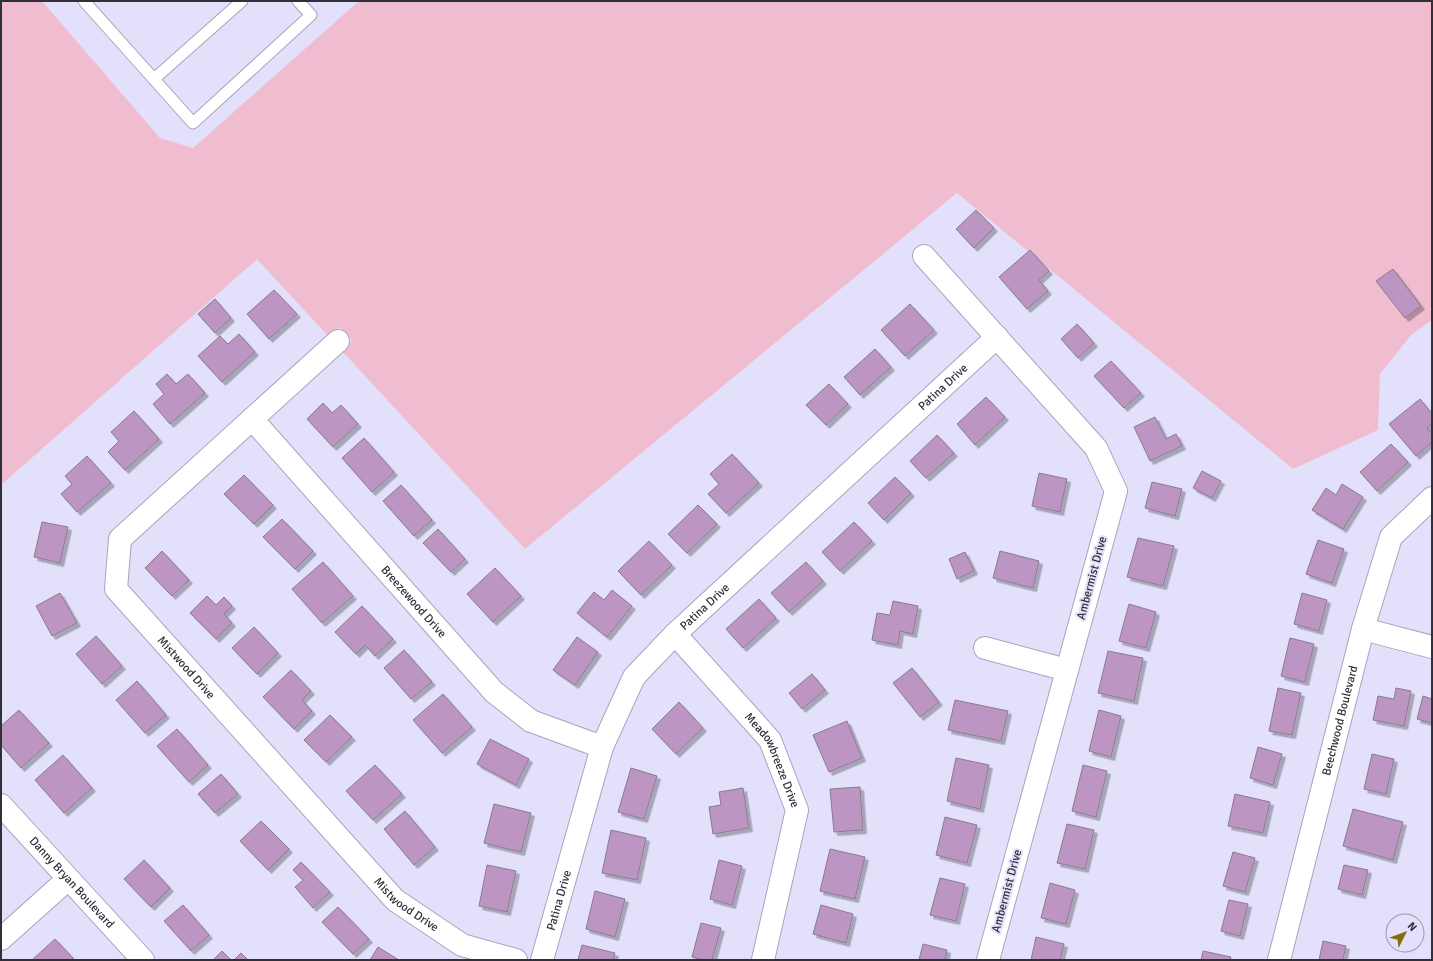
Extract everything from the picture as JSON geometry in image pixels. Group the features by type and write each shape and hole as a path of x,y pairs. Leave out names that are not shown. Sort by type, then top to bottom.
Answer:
{"street":[{"name":"Ambermist Drive","path":"924,256 1096,448 1116,491 988,960"},
{"name":"Patina Drive","path":"542,960 602,747 634,677 675,634 997,337"},
{"name":"Mistwood Drive","path":"338,341 120,539 116,589 395,900 462,945 516,960"},
{"name":"Breezewood Drive","path":"252,419 494,692 531,721 602,747"},
{"name":"Beechwood Boulevard","path":"1279,960 1363,629 1391,536 1432,498"},
{"path":"1363,629 1432,647"},
{"name":"Meadowbreeze Drive","path":"675,634 770,740 797,810 764,960"},
{"path":"985,648 1067,670"},
{"name":"Danny Bryan Boulevard","path":"1,805 143,960"},
{"path":"1,939 68,879"}],"lane":[{"path":"84,1 193,123 311,15 298,1"},
{"path":"154,79 242,1"}],"shaded area":[{"path":"1,1 42,1 160,138 193,148 359,1 1432,1 1432,320 1411,335 1380,374 1378,430 1293,469 957,193 525,549 342,351 352,341 340,327 329,337 257,259 1,485"}],"building":[{"path":"976,210 994,228 974,248 956,229"},
{"path":"1030,250 1049,271 1039,280 1048,291 1027,309 999,277"},
{"path":"1393,269 1421,306 1405,318 1376,281"},
{"path":"274,290 297,314 269,339 247,314"},
{"path":"215,299 231,318 215,333 198,314"},
{"path":"910,304 934,330 905,356 881,330"},
{"path":"1077,324 1094,343 1078,358 1061,339"},
{"path":"239,334 255,352 222,382 198,356 220,336 228,344"},
{"path":"875,349 891,367 860,395 844,377"},
{"path":"1111,361 1141,393 1124,408 1094,376"},
{"path":"167,374 176,384 188,374 205,393 170,424 153,404 164,394 156,384"},
{"path":"829,384 848,404 826,425 806,405"},
{"path":"986,397 1005,417 975,445 957,424"},
{"path":"1420,399 1432,414 1432,424 1427,428 1432,434 1432,442 1416,456 1389,424"},
{"path":"323,403 332,413 341,405 358,424 333,447 307,419"},
{"path":"134,411 159,439 125,470 108,452 119,441 111,432"},
{"path":"1155,417 1166,439 1176,434 1182,446 1150,461 1134,427"},
{"path":"937,435 954,453 926,478 910,461"},
{"path":"364,438 394,472 372,492 342,458"},
{"path":"1391,444 1408,462 1377,491 1360,472"},
{"path":"732,454 759,483 726,513 708,494 719,484 710,474"},
{"path":"87,456 111,483 77,512 61,494 72,484 65,476"},
{"path":"1202,471 1221,481 1212,498 1193,488"},
{"path":"1039,473 1067,479 1060,512 1032,506"},
{"path":"244,475 273,505 254,524 224,494"},
{"path":"895,477 911,493 884,520 868,503"},
{"path":"1152,482 1182,489 1175,516 1145,508"},
{"path":"1342,484 1363,497 1343,529 1312,510 1326,488 1336,495"},
{"path":"401,485 432,520 414,536 383,501"},
{"path":"698,505 717,524 687,553 668,534"},
{"path":"282,519 313,551 295,569 263,537"},
{"path":"42,522 68,527 60,563 34,557"},
{"path":"854,522 872,541 840,571 822,552"},
{"path":"438,529 465,559 451,572 423,543"},
{"path":"1138,538 1174,546 1163,586 1127,577"},
{"path":"1318,540 1344,549 1332,583 1306,574"},
{"path":"649,541 672,565 641,595 618,571"},
{"path":"162,551 189,580 172,596 145,568"},
{"path":"1000,551 1039,561 1033,588 993,578"},
{"path":"965,552 974,571 957,579 949,559"},
{"path":"323,562 353,596 322,623 292,589"},
{"path":"806,562 823,581 789,612 771,593"},
{"path":"495,568 521,596 493,622 467,594"},
{"path":"612,590 632,606 607,637 577,613 594,592 604,600"},
{"path":"60,593 77,623 52,636 36,606"},
{"path":"1302,593 1327,600 1319,631 1294,624"},
{"path":"207,596 216,605 224,597 232,606 224,614 232,623 216,639 190,613"},
{"path":"759,599 776,618 743,648 726,629"},
{"path":"893,601 918,606 913,634 900,631 898,645 872,640 877,613 890,615"},
{"path":"1129,604 1156,612 1146,648 1119,641"},
{"path":"362,606 393,639 375,656 365,645 356,654 335,632"},
{"path":"254,627 278,653 257,674 232,648"},
{"path":"96,636 122,666 102,684 76,654"},
{"path":"577,637 598,652 575,685 553,670"},
{"path":"1290,638 1314,644 1305,682 1281,676"},
{"path":"404,650 432,682 411,699 384,668"},
{"path":"1108,651 1143,658 1134,701 1098,693"},
{"path":"912,668 939,702 920,717 893,683"},
{"path":"291,670 311,691 302,700 312,711 294,729 263,697"},
{"path":"812,674 825,690 802,709 789,693"},
{"path":"137,681 166,715 145,733 116,700"},
{"path":"1278,688 1301,693 1292,735 1269,731"},
{"path":"1396,688 1411,691 1404,726 1373,720 1378,696 1394,699"},
{"path":"443,694 472,727 442,753 413,720"},
{"path":"1423,696 1432,699 1432,723 1417,719"},
{"path":"955,700 1008,711 1001,741 948,730"},
{"path":"679,702 703,728 676,754 652,729"},
{"path":"19,710 49,743 21,768 1,745 1,726"},
{"path":"1099,710 1121,716 1111,757 1089,751"},
{"path":"330,715 352,737 326,762 304,740"},
{"path":"847,721 862,758 829,772 813,735"},
{"path":"177,729 208,765 189,782 157,746"},
{"path":"490,739 529,759 516,785 477,764"},
{"path":"1258,747 1282,754 1273,785 1250,778"},
{"path":"1372,754 1394,759 1386,794 1364,789"},
{"path":"63,755 92,788 64,813 35,780"},
{"path":"956,758 989,765 980,809 947,801"},
{"path":"375,765 402,794 373,820 346,791"},
{"path":"1083,765 1107,771 1096,817 1072,811"},
{"path":"631,768 657,776 644,819 618,812"},
{"path":"221,774 238,794 215,813 198,794"},
{"path":"860,787 863,830 834,832 830,789"},
{"path":"743,788 749,828 713,834 709,807 721,805 719,792"},
{"path":"1235,794 1270,802 1263,833 1228,826"},
{"path":"494,804 531,813 521,852 484,843"},
{"path":"1353,809 1403,822 1393,860 1343,846"},
{"path":"405,811 435,847 414,865 384,829"},
{"path":"945,817 977,825 967,863 936,855"},
{"path":"261,821 289,849 268,870 240,841"},
{"path":"1067,824 1094,830 1085,869 1057,863"},
{"path":"611,830 646,838 637,880 602,873"},
{"path":"830,849 865,857 855,899 820,891"},
{"path":"1233,852 1255,858 1245,892 1223,886"},
{"path":"144,860 170,888 151,907 124,879"},
{"path":"719,860 742,866 732,905 710,899"},
{"path":"301,862 330,892 313,908 295,887 303,880 293,870"},
{"path":"487,865 516,871 507,912 479,906"},
{"path":"1344,865 1368,870 1362,895 1338,889"},
{"path":"940,878 965,884 956,921 930,915"},
{"path":"1050,883 1075,890 1066,924 1041,918"},
{"path":"595,891 625,899 615,937 586,929"},
{"path":"1229,900 1248,904 1240,936 1221,931"},
{"path":"183,905 209,935 191,951 164,921"},
{"path":"821,905 853,914 846,943 813,934"},
{"path":"338,907 369,939 353,954 322,922"},
{"path":"701,923 721,928 712,960 703,960 692,957"},
{"path":"1036,937 1064,944 1060,960 1031,960"},
{"path":"55,939 73,958 71,960 32,960"},
{"path":"1323,941 1346,946 1343,959 1346,960 1319,960"},
{"path":"923,944 947,950 945,960 919,960"},
{"path":"582,945 615,953 613,960 578,960"},
{"path":"378,947 399,960 370,960"},
{"path":"222,951 231,960 213,960"},
{"path":"1203,951 1231,957 1230,960 1201,960"},
{"path":"241,953 248,960 234,960"}]}
